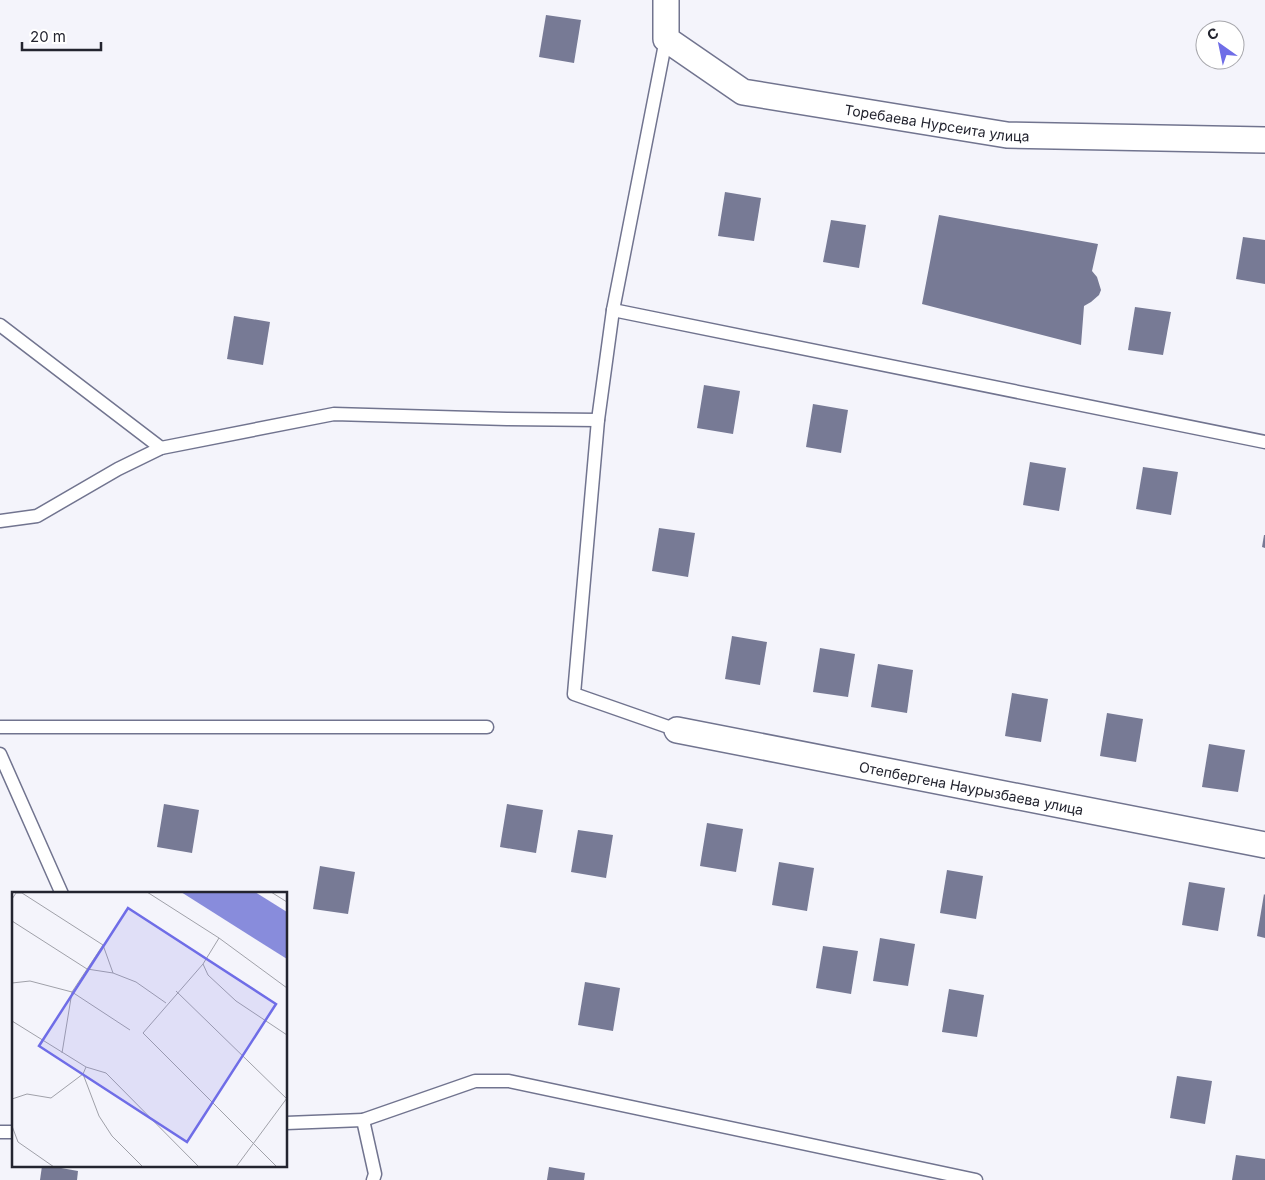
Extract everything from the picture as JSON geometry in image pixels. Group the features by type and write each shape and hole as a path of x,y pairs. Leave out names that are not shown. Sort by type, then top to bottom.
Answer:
{"street":[{"path":"666,0 666,39"},
{"name":"Торебаева Нурсеита улица","path":"666,39 743,92 1007,135 1265,140"},
{"name":"Отепбергена Наурызбаева улица","path":"677,730 1265,845"}],"lane":[{"path":"666,39 613,310 598,420 574,694 677,730"},
{"path":"613,310 1265,442"},
{"path":"0,325 160,448"},
{"path":"0,522 37,516 118,469 160,448 334,414 507,420 598,420"},
{"path":"0,726 487,727"},
{"path":"0,754 61,892"},
{"path":"288,1123 363,1120 475,1081 509,1081 976,1180"},
{"path":"363,1120 376,1178"}],"building":[{"path":"546,15 581,20 574,63 539,57"},
{"path":"725,192 761,198 754,241 718,236"},
{"path":"939,215 1098,244 1092,271 1097,277 1101,290 1099,295 1084,306 1081,345 922,304"},
{"path":"831,220 866,225 859,268 823,262"},
{"path":"1243,237 1265,240 1265,284 1236,279"},
{"path":"1135,307 1171,312 1163,355 1128,350"},
{"path":"234,316 270,322 263,365 227,359"},
{"path":"704,385 740,391 733,434 697,428"},
{"path":"813,404 848,410 841,453 806,447"},
{"path":"1030,462 1066,468 1059,511 1023,505"},
{"path":"1143,467 1178,472 1171,515 1136,509"},
{"path":"659,528 695,533 688,577 652,571"},
{"path":"1265,535 1265,548 1262,547"},
{"path":"732,636 767,642 760,685 725,679"},
{"path":"820,648 855,654 848,697 813,692"},
{"path":"878,664 913,670 907,713 871,707"},
{"path":"1012,693 1048,699 1041,742 1005,736"},
{"path":"1107,713 1143,719 1136,762 1100,756"},
{"path":"1209,744 1245,750 1238,792 1202,787"},
{"path":"164,804 199,810 192,853 157,847"},
{"path":"507,804 543,810 536,853 500,847"},
{"path":"707,823 743,829 736,872 700,866"},
{"path":"578,830 613,835 606,878 571,872"},
{"path":"779,862 814,868 807,911 772,905"},
{"path":"320,866 355,872 348,914 313,909"},
{"path":"947,870 983,876 976,919 940,913"},
{"path":"1189,882 1225,888 1218,931 1182,925"},
{"path":"1265,895 1265,938 1257,936"},
{"path":"880,938 915,944 908,986 873,981"},
{"path":"823,946 858,951 851,994 816,988"},
{"path":"585,982 620,988 613,1031 578,1025"},
{"path":"949,989 984,995 977,1037 942,1032"},
{"path":"1177,1076 1212,1081 1205,1124 1170,1118"},
{"path":"1236,1155 1265,1159 1265,1180 1232,1180"},
{"path":"549,1167 585,1173 584,1180 547,1180"},
{"path":"42,1168 61,1168 78,1171 77,1180 40,1180"}]}
